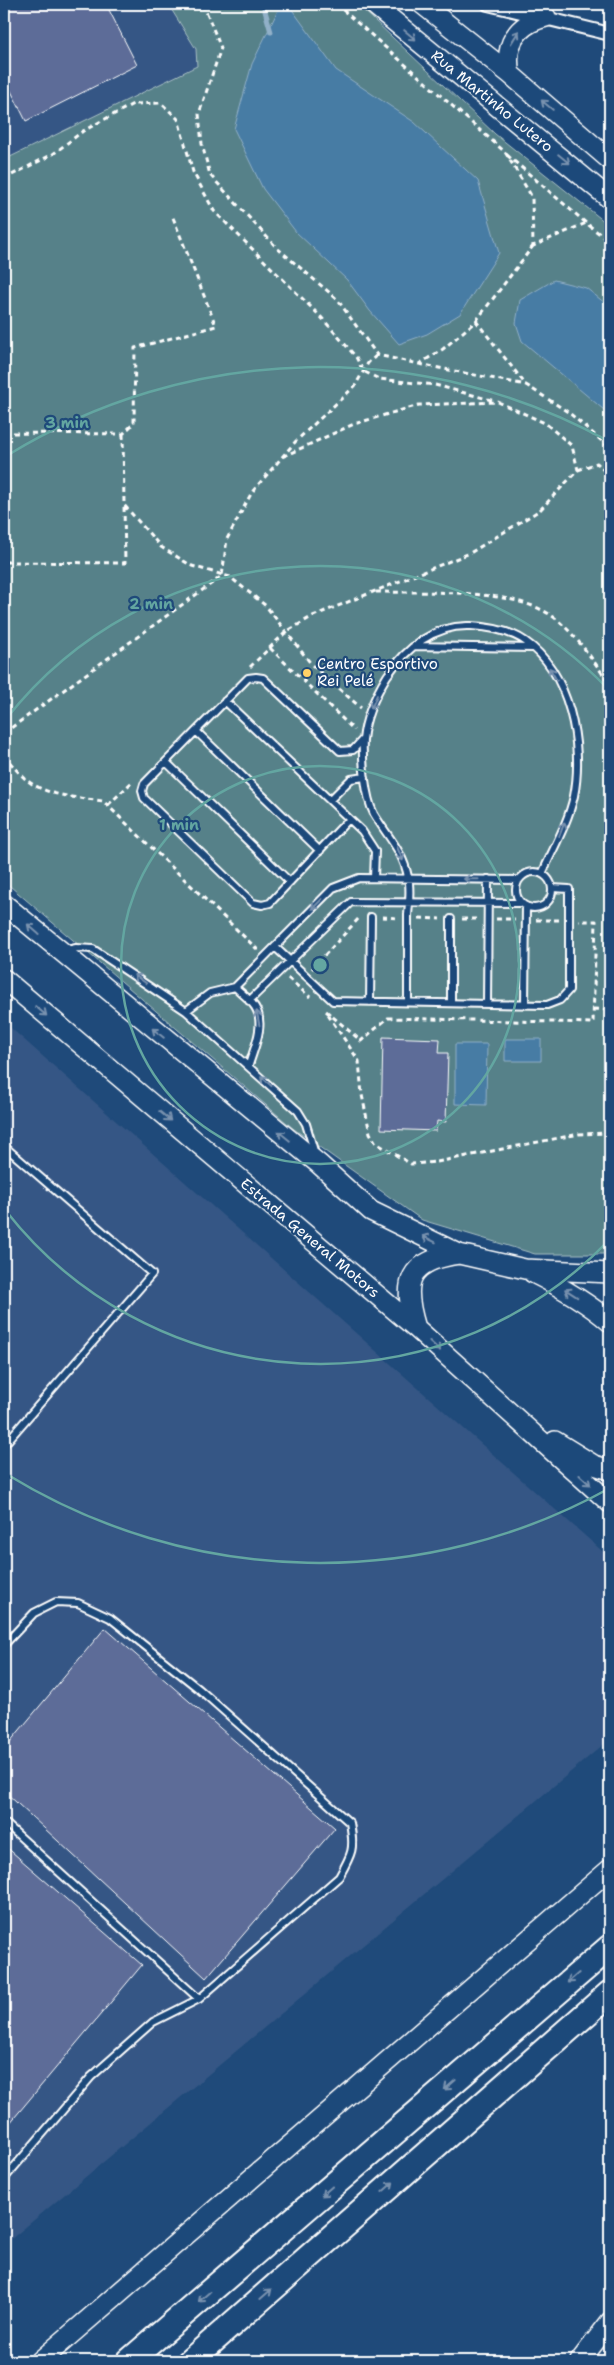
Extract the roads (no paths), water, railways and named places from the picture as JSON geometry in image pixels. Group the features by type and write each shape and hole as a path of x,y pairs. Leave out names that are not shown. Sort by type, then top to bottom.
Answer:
{"highway":[{"path":"129,2361 610,1946"},
{"path":"190,2361 610,1993"},
{"path":"518,2074 610,2009"}],"main road":[{"name":"Rua Martinho Lutero","path":"373,4 610,199"},
{"name":"Rua Martinho Lutero","path":"422,4 510,74 610,160"},
{"path":"510,74 507,62 508,49 513,37 528,24 546,17"},
{"path":"4,904 59,952 318,1164 371,1211 459,1254 525,1269 610,1273"},
{"name":"Estrada General Motors","path":"4,979 416,1328 610,1503"},
{"path":"416,1328 408,1291 412,1277 422,1267 437,1257 459,1254"},
{"path":"525,1269 568,1291 610,1322"},
{"path":"496,1401 574,1454 610,1470"},
{"path":"40,2361 610,1869"},
{"path":"580,2361 610,2322"}],"street":[{"path":"488,4 610,34"}],"lane":[{"path":"408,1002 409,878 400,850 374,813 365,777 364,739 369,713 381,685 399,659 426,637 458,626 493,627 524,640 548,666 565,694 575,726 578,761 573,798 542,874"},
{"path":"414,646 532,648"},
{"path":"350,819 270,903 262,905 253,903 144,798 142,791 144,784 248,678 263,678 340,751 353,750 364,739"},
{"path":"225,701 362,831 375,851 374,878"},
{"path":"196,731 320,851"},
{"path":"166,762 290,882"},
{"path":"330,800 352,779 365,777"},
{"path":"186,1011 210,993 234,987 333,888 359,878 519,880 529,873 542,874 547,877 552,888 552,895 544,905 532,908 524,904 488,902 352,902 249,1001"},
{"path":"487,1004 488,879"},
{"path":"519,880 516,892 524,904 525,1004"},
{"path":"275,947 333,1001 547,1005 560,1000 568,990 569,889 552,888"},
{"path":"370,1002 371,917"},
{"path":"451,919 451,1003"},
{"path":"59,952 76,948 93,949 186,1011 249,1065 298,1111 306,1124 318,1164"},
{"path":"234,987 255,1006 259,1016 260,1028 249,1065"},
{"path":"4,1146 152,1274 4,1445"},
{"path":"4,1646 34,1613 56,1602 78,1603 110,1618 198,1689 350,1823 354,1842 350,1858 340,1877 199,1999 153,2022 91,2077 4,2179"},
{"path":"4,1822 199,1999"}],"waterway":[{"path":"263,4 271,32"}],"place":[{"name":"Centro Esportivo Rei Pelé","path":"307,673"}]}
